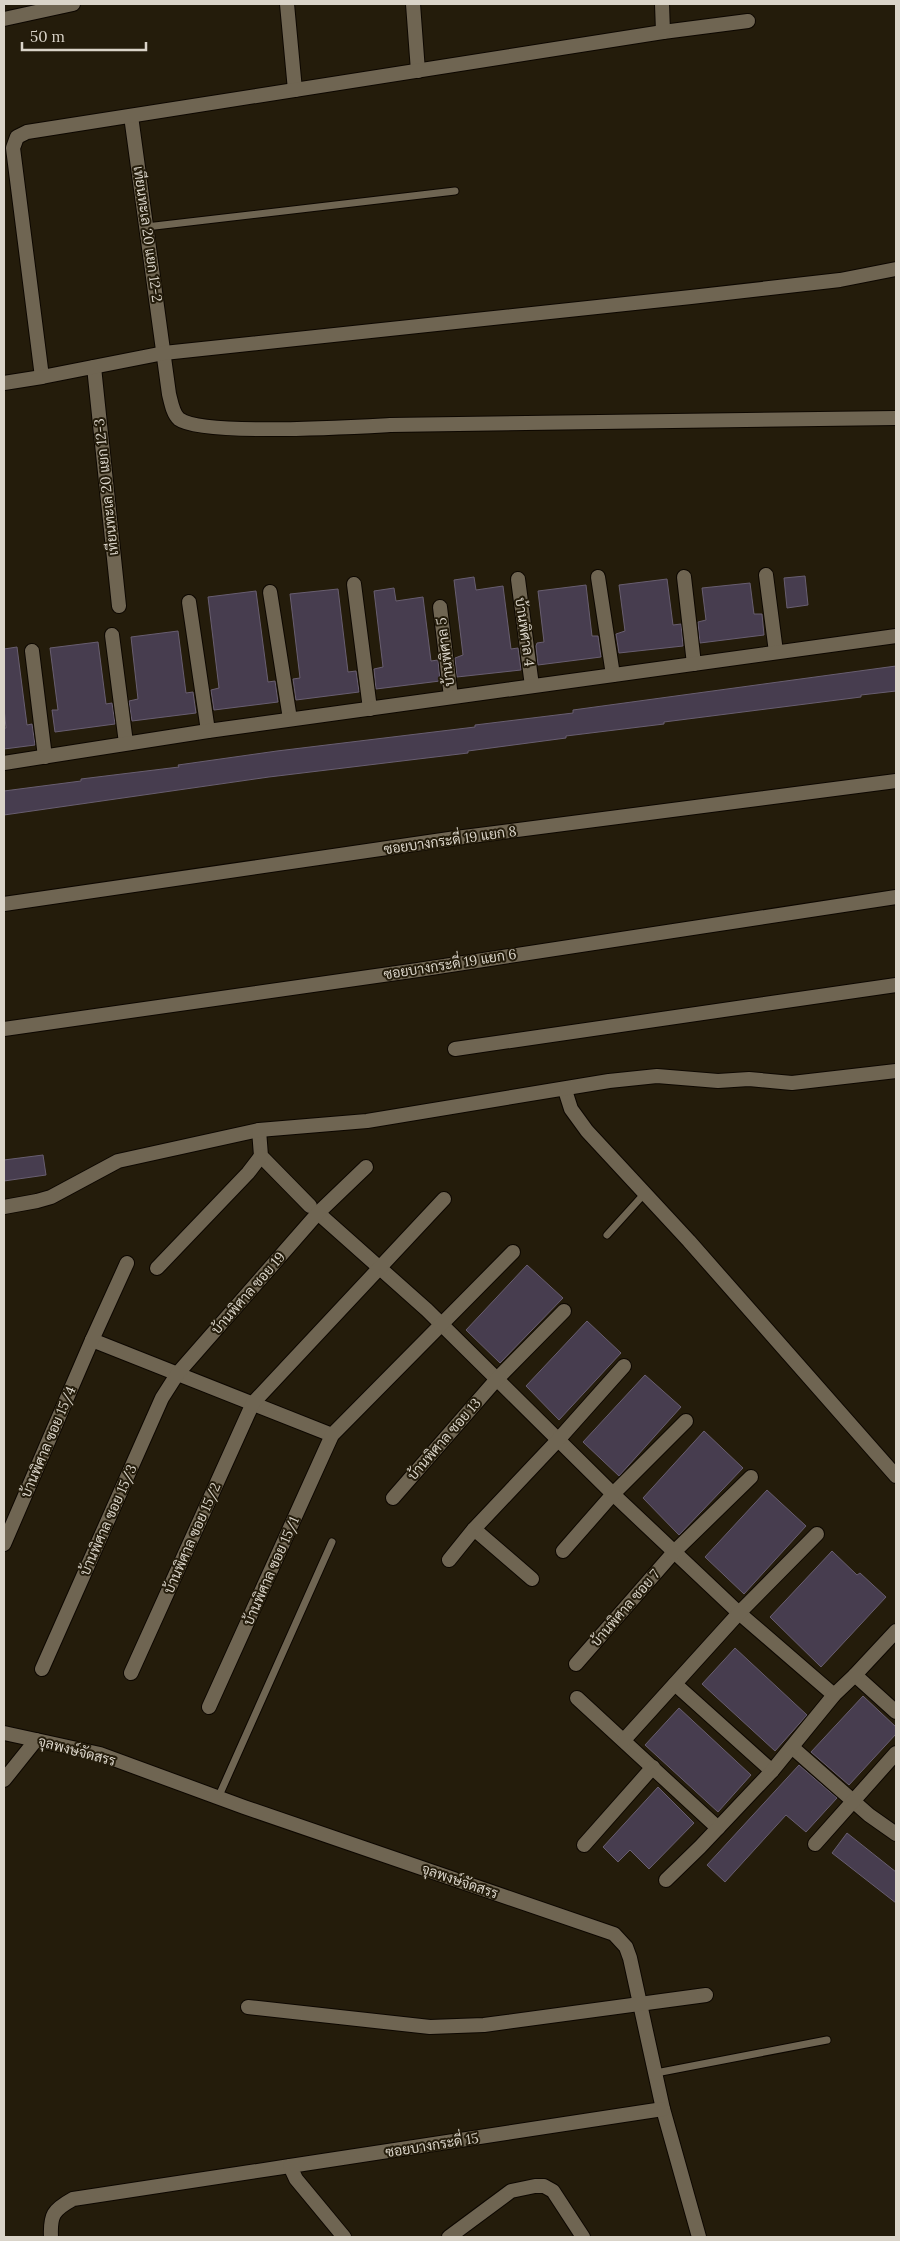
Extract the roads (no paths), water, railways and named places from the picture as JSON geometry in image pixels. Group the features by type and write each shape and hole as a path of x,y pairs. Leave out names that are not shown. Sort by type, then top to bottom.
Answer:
{"street":[{"path":"4,20 73,4"},
{"path":"287,4 295,90"},
{"path":"413,4 418,70"},
{"path":"662,4 662,32"},
{"path":"42,377 13,148 17,136 27,132 418,70 662,32 748,21"},
{"name":"เทียนทะเล 20 แยก 12-2","path":"131,116 172,408 178,418 191,424 243,428 317,428 390,425 896,418"},
{"path":"4,383 94,368 164,353 692,297 895,272"},
{"name":"เทียนทะเล 20 แยก 12-3","path":"94,368 118,606"},
{"path":"766,575 776,652"},
{"path":"598,576 613,675"},
{"path":"684,577 694,664"},
{"name":"บ้านพิศาล 4","path":"518,579 532,686"},
{"path":"354,584 370,708"},
{"path":"270,592 290,719"},
{"path":"189,602 208,731"},
{"name":"บ้านพิศาล 5","path":"440,606 451,697"},
{"path":"112,636 126,743"},
{"path":"4,763 290,719 896,636"},
{"path":"32,651 45,757"},
{"name":"ซอยบางกระดี่ 19 แยก 8","path":"4,904 456,838 896,781"},
{"name":"ซอยบางกระดี่ 19 แยก 6","path":"4,1029 418,970 896,897"},
{"path":"455,1048 896,985"},
{"path":"4,1207 37,1202 51,1197 118,1161 259,1130 367,1121 461,1104 565,1090 609,1081 657,1076 718,1081 749,1079 792,1083 896,1071"},
{"path":"565,1090 571,1109 587,1131 645,1193 896,1476"},
{"path":"259,1130 261,1156 314,1209 380,1267 440,1324 613,1494 739,1613 834,1695"},
{"path":"157,1268 248,1173 261,1156"},
{"name":"บ้านพิศาล ซอย 19","path":"178,1373 314,1209 366,1166"},
{"name":"บ้านพิศาล ซอย 15/2","path":"131,1673 253,1403 444,1199"},
{"name":"บ้านพิศาล ซอย 15/1","path":"209,1707 332,1435 513,1252"},
{"name":"บ้านพิศาล ซอย 15/4","path":"4,1544 92,1340 128,1263"},
{"name":"บ้านพิศาล ซอย 13","path":"393,1498 496,1380 564,1311"},
{"path":"92,1340 332,1435"},
{"path":"449,1560 474,1529 558,1440 624,1366"},
{"name":"บ้านพิศาล ซอย 15/3","path":"42,1669 162,1398 178,1373"},
{"path":"563,1551 613,1494 686,1421"},
{"name":"บ้านพิศาล ซอย 7","path":"576,1664 674,1552 751,1477"},
{"path":"474,1529 532,1579"},
{"path":"624,1740 739,1613 817,1534"},
{"path":"666,1880 772,1771 793,1748 834,1695 896,1630"},
{"path":"855,1675 896,1712"},
{"path":"675,1684 772,1771"},
{"path":"577,1698 718,1828"},
{"name":"จุลพงษ์จัดสรร","path":"4,1733 100,1754 218,1798 614,1934 626,1947 664,2109 699,2237"},
{"path":"4,1780 36,1740"},
{"path":"793,1748 853,1802 896,1834"},
{"path":"814,1844 896,1753"},
{"path":"584,1845 653,1767"},
{"path":"248,2007 430,2027 484,2025 706,1995"},
{"name":"ซอยบางกระดี่ 15","path":"51,2237 50,2222 54,2214 59,2207 73,2199 664,2109"},
{"path":"290,2166 296,2179 344,2237"},
{"path":"449,2237 511,2191 544,2186 553,2191 583,2237"}],"lane":[{"path":"146,227 455,191"},
{"path":"607,1235 645,1193"},
{"path":"218,1798 332,1542"},
{"path":"656,2074 827,2040"}]}
